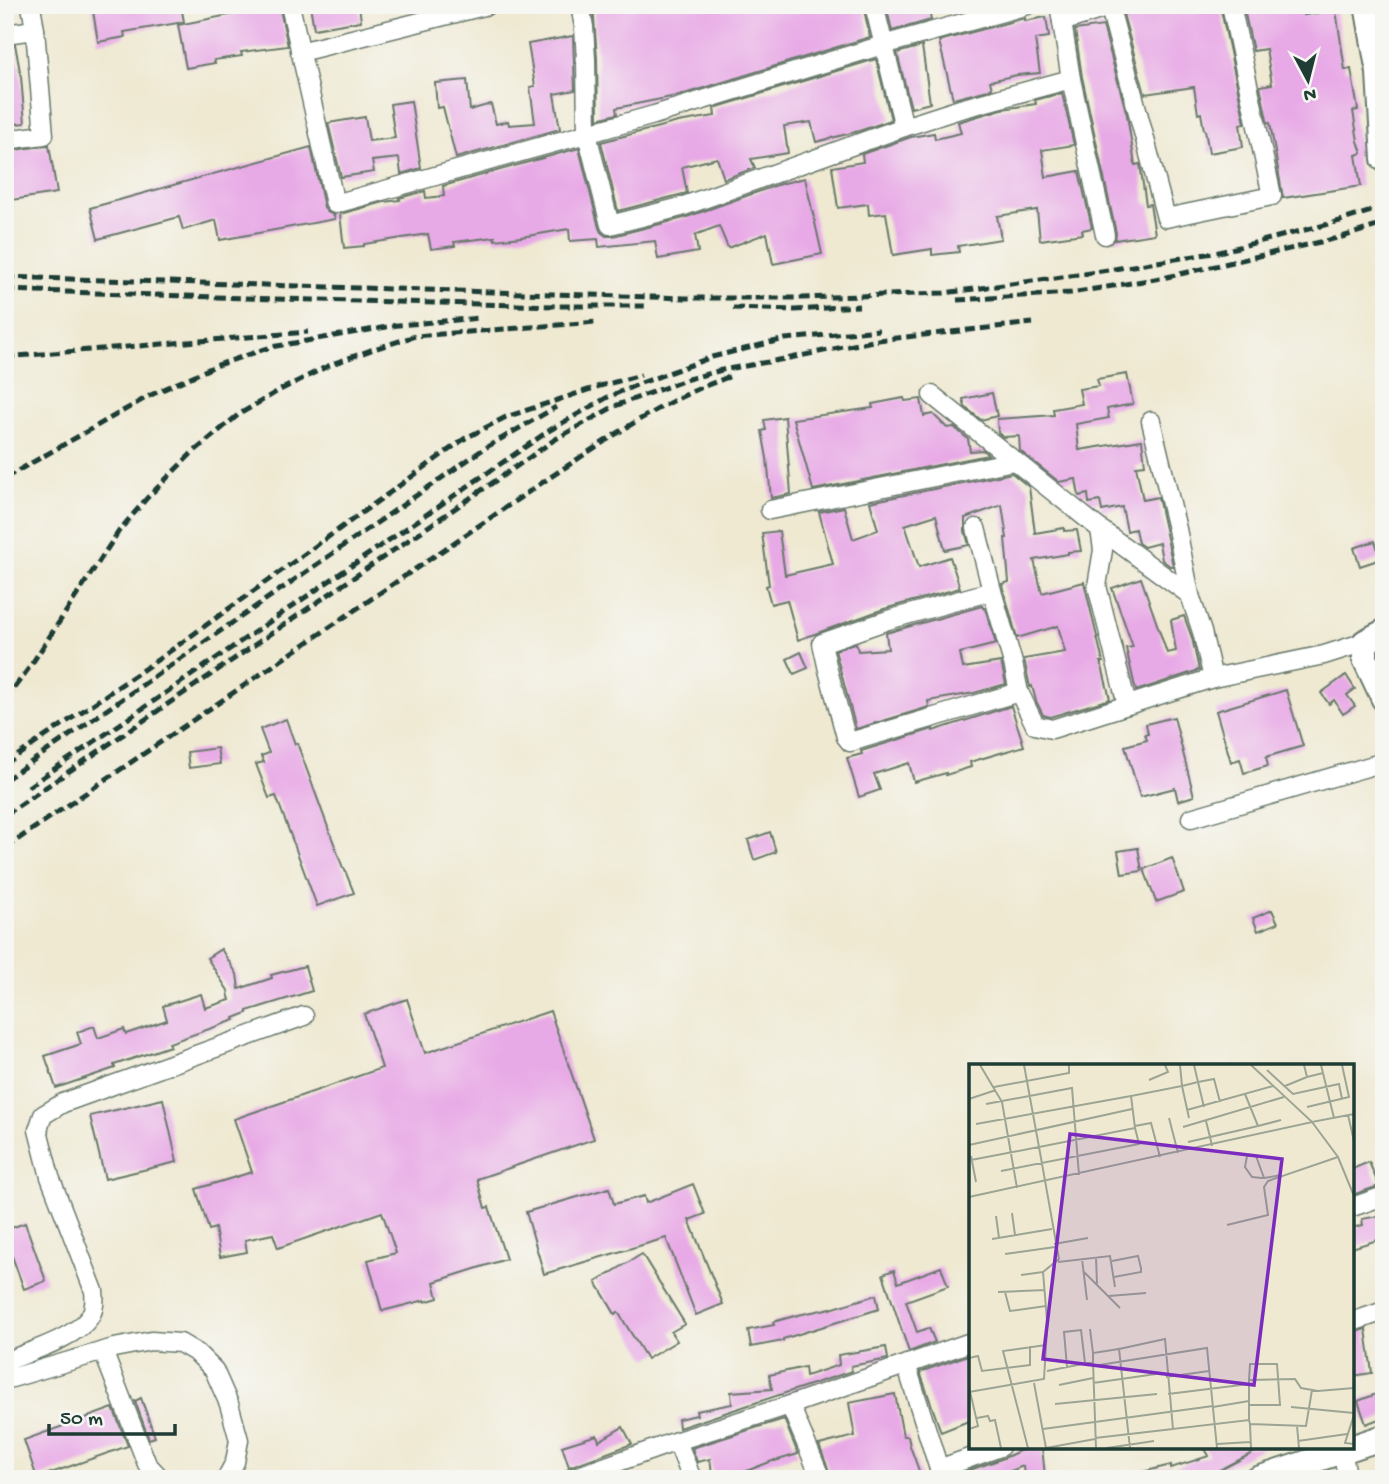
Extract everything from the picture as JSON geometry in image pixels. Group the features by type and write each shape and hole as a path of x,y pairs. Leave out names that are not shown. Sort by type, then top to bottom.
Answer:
{"street":[{"path":"5,140 44,135 32,5"},
{"path":"290,5 335,204 654,115 883,45 1028,5"},
{"path":"300,52 488,5"},
{"path":"580,5 586,59 587,134 610,225 681,207 904,127 1071,79"},
{"path":"874,5 904,127"},
{"path":"1105,235 1071,79 1060,14 1113,6 1166,218 1272,196 1231,5"},
{"path":"1367,5 1382,92 1384,159"},
{"path":"5,34 35,30"},
{"path":"932,395 1100,529 1190,595"},
{"path":"1151,421 1190,595 1213,678"},
{"path":"770,510 1014,461"},
{"path":"976,528 1019,692 1035,725 1052,729 1213,678 1324,655 1375,637"},
{"path":"1100,529 1102,550 1097,586 1127,705"},
{"path":"992,591 888,620 822,643 828,670 846,737 850,742 1019,692"},
{"path":"1375,637 1366,659 1384,699"},
{"path":"1191,818 1384,762"},
{"path":"5,1362 72,1334 89,1318 95,1304 94,1291 50,1177 38,1130 43,1115 63,1102 304,1016"},
{"path":"1354,1206 1384,1196"},
{"path":"1354,1321 1384,1311"},
{"path":"5,1380 103,1351 151,1341 180,1343 197,1353 214,1370 229,1404 239,1440 235,1462 226,1479"},
{"path":"570,1479 969,1343"},
{"path":"103,1351 147,1464 161,1479"},
{"path":"906,1364 941,1474 996,1449"},
{"path":"790,1405 821,1479"},
{"path":"1354,1445 1384,1437"},
{"path":"677,1441 692,1479"},
{"path":"1258,1479 1341,1449 1348,1479"}],"building":[{"path":"92,5 181,5 184,22 124,32 125,37 98,42"},
{"path":"279,5 288,46 241,52 242,56 186,68 178,25 239,13 238,8"},
{"path":"310,5 359,5 361,21 314,29"},
{"path":"593,5 863,5 870,37 681,95 616,108 617,114 598,119"},
{"path":"886,5 928,5 931,20 892,31"},
{"path":"1162,5 1220,5 1245,123 1240,124 1243,147 1209,153 1194,87 1145,94 1123,14 1163,7"},
{"path":"1243,5 1302,5 1304,15 1336,10 1345,70 1351,69 1358,110 1353,111 1362,153 1356,155 1361,186 1283,198 1270,123 1267,120 1260,86 1272,84 1266,49 1253,51"},
{"path":"1046,17 1049,37 1035,39 1040,73 990,81 992,89 953,99 939,41 1025,18 1025,21"},
{"path":"1103,26 1127,115 1135,165 1140,164 1146,205 1150,204 1155,234 1115,240 1116,233 1082,77 1075,30"},
{"path":"573,36 575,90 554,94 560,129 456,158 443,107 437,108 435,83 467,80 470,110 491,104 496,124 508,121 509,125 535,123 530,87 535,86 528,44"},
{"path":"15,44 25,123 5,125 5,45"},
{"path":"922,46 930,103 911,108 897,53"},
{"path":"876,59 891,120 816,142 811,122 784,126 788,153 751,159 755,168 724,179 717,158 682,167 687,193 618,211 601,142 678,122 715,116 714,108"},
{"path":"1062,93 1074,145 1042,150 1046,177 1079,171 1092,228 1082,230 1083,234 1040,240 1037,210 997,216 1001,239 958,246 959,252 932,255 932,249 893,255 886,213 869,215 868,204 838,208 832,167 863,162 862,154 911,137 934,133 935,139 961,133 958,122 1002,109 1036,104 1035,100"},
{"path":"411,101 421,168 401,174 399,158 372,161 374,172 341,177 328,123 365,117 369,141 395,138 390,104"},
{"path":"49,145 57,193 5,201 5,173 12,172 8,151"},
{"path":"311,147 324,207 335,219 220,240 216,220 183,230 179,217 98,239 90,208"},
{"path":"579,148 599,228 606,236 684,218 780,184 805,178 822,254 773,264 767,233 728,248 719,226 695,235 698,252 658,259 655,241 599,247 598,239 570,241 569,229 495,240 495,237 454,242 455,246 431,249 428,234 344,248 340,214 400,200 399,198 425,191 426,198 444,196 443,186"},
{"path":"1127,374 1133,404 1107,409 1109,418 1076,424 1079,450 1142,440 1145,465 1136,466 1143,500 1158,497 1173,566 1162,560 1159,543 1144,547 1138,543 1135,529 1127,531 1122,507 1102,511 1100,501 1089,503 1088,494 1079,496 1076,479 1059,482 1020,451 1019,436 1003,437 998,433 997,419 1054,415 1053,409 1082,404 1079,389 1099,386 1097,379"},
{"path":"992,393 997,416 981,420 965,407 963,399"},
{"path":"904,398 905,401 921,399 924,416 933,414 947,428 954,427 968,439 970,451 983,450 988,455 813,490 793,419 873,408 872,404"},
{"path":"785,417 791,494 771,498 762,431 766,430 764,420"},
{"path":"1012,473 1029,487 1035,533 1064,528 1064,531 1077,530 1081,551 1034,560 1042,593 1084,582 1110,699 1050,717 1043,715 1032,686 1030,687 1024,659 1065,652 1058,626 1017,638 1002,584 1009,582 1002,505 965,518 969,545 945,550 936,515 905,525 919,567 950,557 960,588 884,609 798,640 787,600 771,604 766,586 769,585 762,533 779,531 785,575 833,564 819,512 844,507 853,539 878,530 870,502"},
{"path":"1375,541 1381,559 1360,566 1354,548"},
{"path":"1141,578 1167,653 1176,651 1171,620 1184,616 1199,670 1136,691 1126,648 1133,647 1112,588"},
{"path":"982,606 985,608 996,644 960,653 963,668 1001,662 1006,684 928,701 929,707 856,729 835,650 856,643 858,651 888,649 886,633"},
{"path":"801,652 808,668 794,674 787,659"},
{"path":"1346,675 1355,689 1347,695 1355,706 1343,714 1334,700 1329,704 1321,693"},
{"path":"1286,690 1303,746 1266,757 1268,766 1244,773 1240,759 1231,762 1216,711"},
{"path":"1011,706 1024,746 970,762 971,767 914,782 909,763 874,774 880,790 859,797 847,758 862,754 861,751"},
{"path":"1174,717 1194,796 1178,801 1175,788 1140,797 1125,746 1147,740 1146,724"},
{"path":"286,719 354,893 317,906 276,796 269,798 256,764 264,762 261,756 269,753 260,729"},
{"path":"217,748 220,764 189,768 187,752"},
{"path":"770,832 776,852 754,860 748,840"},
{"path":"1138,848 1142,871 1122,874 1118,851"},
{"path":"1172,858 1184,892 1156,902 1144,869"},
{"path":"1272,910 1278,923 1258,931 1253,918"},
{"path":"221,949 237,974 239,989 272,978 271,975 305,966 312,991 247,1011 234,1018 235,1020 114,1065 115,1068 56,1088 45,1056 81,1044 77,1032 94,1026 98,1038 124,1029 126,1034 167,1020 163,1006 201,994 205,1008 230,1000 229,992 207,958"},
{"path":"407,999 425,1053 550,1011 594,1139 477,1179 485,1208 489,1207 506,1259 434,1282 438,1298 382,1311 368,1260 396,1253 382,1212 278,1248 273,1234 245,1240 247,1252 220,1257 215,1228 209,1230 196,1189 252,1172 234,1119 382,1068 364,1014"},
{"path":"163,1099 177,1162 105,1179 90,1116"},
{"path":"1369,1162 1379,1186 1354,1194 1354,1168"},
{"path":"693,1184 705,1214 689,1220 723,1304 696,1315 666,1238 544,1274 526,1212 609,1188 614,1204 644,1196 646,1203"},
{"path":"1384,1215 1384,1238 1354,1247 1354,1227 1363,1225 1362,1219"},
{"path":"25,1223 46,1281 24,1289 5,1237 5,1230"},
{"path":"642,1254 685,1324 671,1332 677,1341 647,1359 596,1282"},
{"path":"941,1267 948,1286 906,1301 917,1332 929,1328 935,1342 909,1352 883,1274 894,1270 898,1283"},
{"path":"876,1295 879,1309 783,1341 751,1347 748,1330"},
{"path":"1366,1329 1372,1373 1354,1376 1354,1332"},
{"path":"886,1347 888,1359 851,1366 852,1371 679,1428 678,1419 697,1415 696,1411 732,1404 731,1392 772,1389 769,1375 805,1367 806,1376 839,1365 838,1355"},
{"path":"969,1355 969,1421 941,1432 920,1372"},
{"path":"1384,1391 1384,1417 1366,1424 1358,1401"},
{"path":"895,1394 903,1436 908,1436 922,1479 832,1479 819,1445 855,1436 849,1403"},
{"path":"141,1398 155,1437 149,1439 135,1401"},
{"path":"113,1408 128,1446 37,1478 24,1440"},
{"path":"784,1419 798,1454 744,1472 745,1479 713,1479 710,1459 697,1462 692,1448"},
{"path":"623,1427 632,1444 569,1467 562,1446 597,1435 599,1441"},
{"path":"1042,1449 1045,1476 1024,1478 1023,1466 991,1479 953,1479 953,1476 1021,1450"},
{"path":"1205,1449 1260,1449 1203,1479 1135,1479 1134,1474 1171,1465 1171,1468 1209,1456"}],"railway":[{"path":"5,277 685,298 802,298 944,293 1219,252 1384,207"},
{"path":"957,300 1071,293 1167,277 1342,237 1384,224"},
{"path":"5,290 276,299 646,306"},
{"path":"733,308 794,310 859,306"},
{"path":"5,478 151,395 215,366 271,347 398,325 480,318"},
{"path":"5,700 119,531 191,454 238,415 332,364 415,336 596,322"},
{"path":"5,815 554,440 615,406 688,379 722,370 878,340 1033,323"},
{"path":"28,787 550,430 608,397 712,357 785,339 879,330"},
{"path":"5,357 308,332"},
{"path":"5,764 166,654 464,439 506,417 641,375"},
{"path":"5,848 593,449 660,408 732,376"},
{"path":"5,780 485,448 556,407"}]}
